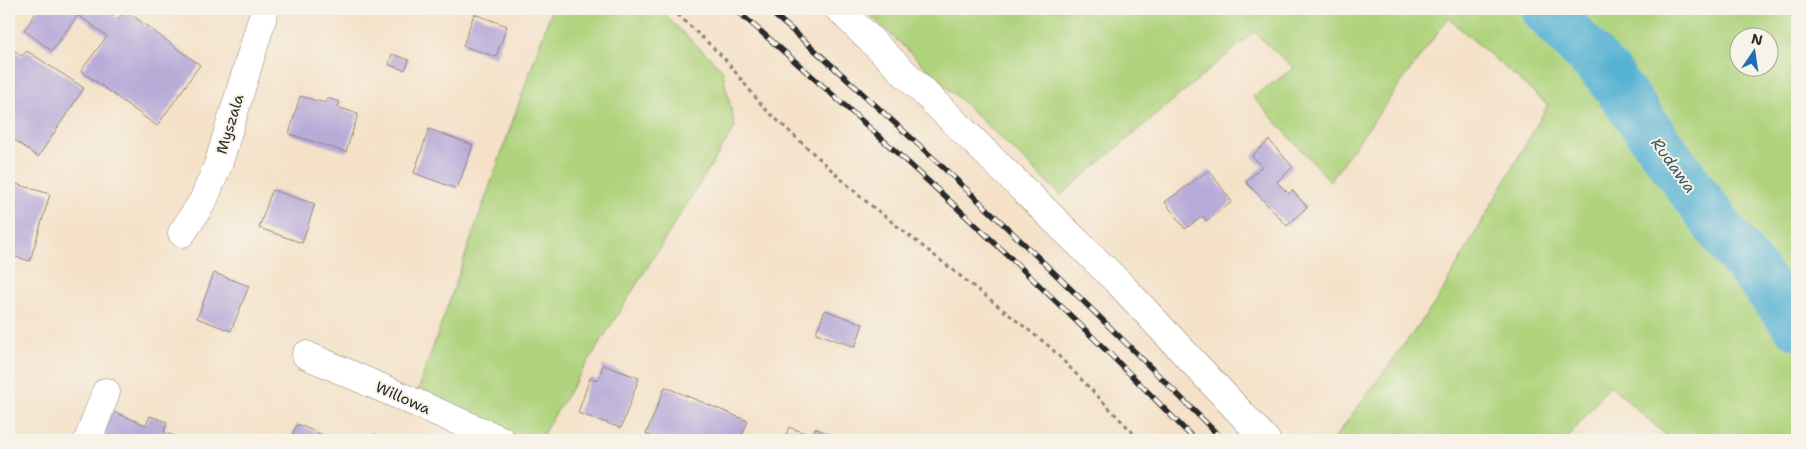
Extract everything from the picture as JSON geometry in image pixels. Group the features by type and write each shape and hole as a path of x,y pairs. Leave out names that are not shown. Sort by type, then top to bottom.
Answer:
{"street":[{"name":"Myszala","path":"182,233 203,201 218,165 266,9"},
{"path":"839,9 1120,284 1266,440"},
{"name":"Willowa","path":"306,355 501,440"},
{"path":"88,440 106,392"}],"path":[{"path":"672,9 724,58 771,114 863,199 1050,347 1140,440"}],"green space":[{"path":"552,9 658,9 722,69 735,127 539,440 520,440 416,396"},
{"path":"864,9 1797,9 1797,440 1671,440 1610,385 1566,440 1333,440 1438,299 1548,105 1448,18 1330,181 1253,97 1294,68 1254,32 1061,195"}],"building":[{"path":"39,9 104,9 118,19 125,10 200,65 157,126 81,71 107,36 78,15 52,51 24,30"},
{"path":"474,14 507,26 496,57 463,46"},
{"path":"9,47 22,56 27,51 84,88 38,157 9,136"},
{"path":"392,54 409,60 405,70 389,65"},
{"path":"300,96 325,103 327,98 340,102 338,107 358,114 346,152 289,134"},
{"path":"429,129 473,145 457,189 414,173"},
{"path":"1269,140 1293,167 1277,182 1289,194 1292,190 1307,207 1287,226 1246,182 1262,166 1252,156"},
{"path":"1209,170 1232,202 1206,221 1203,216 1185,229 1165,202"},
{"path":"9,182 50,194 30,261 9,255"},
{"path":"272,190 315,204 302,243 259,228"},
{"path":"214,273 249,286 231,331 197,318"},
{"path":"825,310 863,324 855,347 816,333"},
{"path":"603,365 639,378 621,428 578,413 590,378 598,380"},
{"path":"665,387 748,421 740,440 661,440 646,434"},
{"path":"109,410 146,425 150,416 167,422 164,432 185,440 96,440"},
{"path":"297,424 334,440 290,440"},
{"path":"789,427 812,436 815,428 833,436 832,440 784,440"},
{"path":"375,434 389,440 372,440"}],"waterway":[{"name":"Rudawa","path":"1545,9 1608,74 1723,233 1797,325"}],"railway":[{"path":"735,9 970,219 1084,328 1195,440"},
{"path":"767,9 821,55 988,210 1107,324 1223,440"}]}
